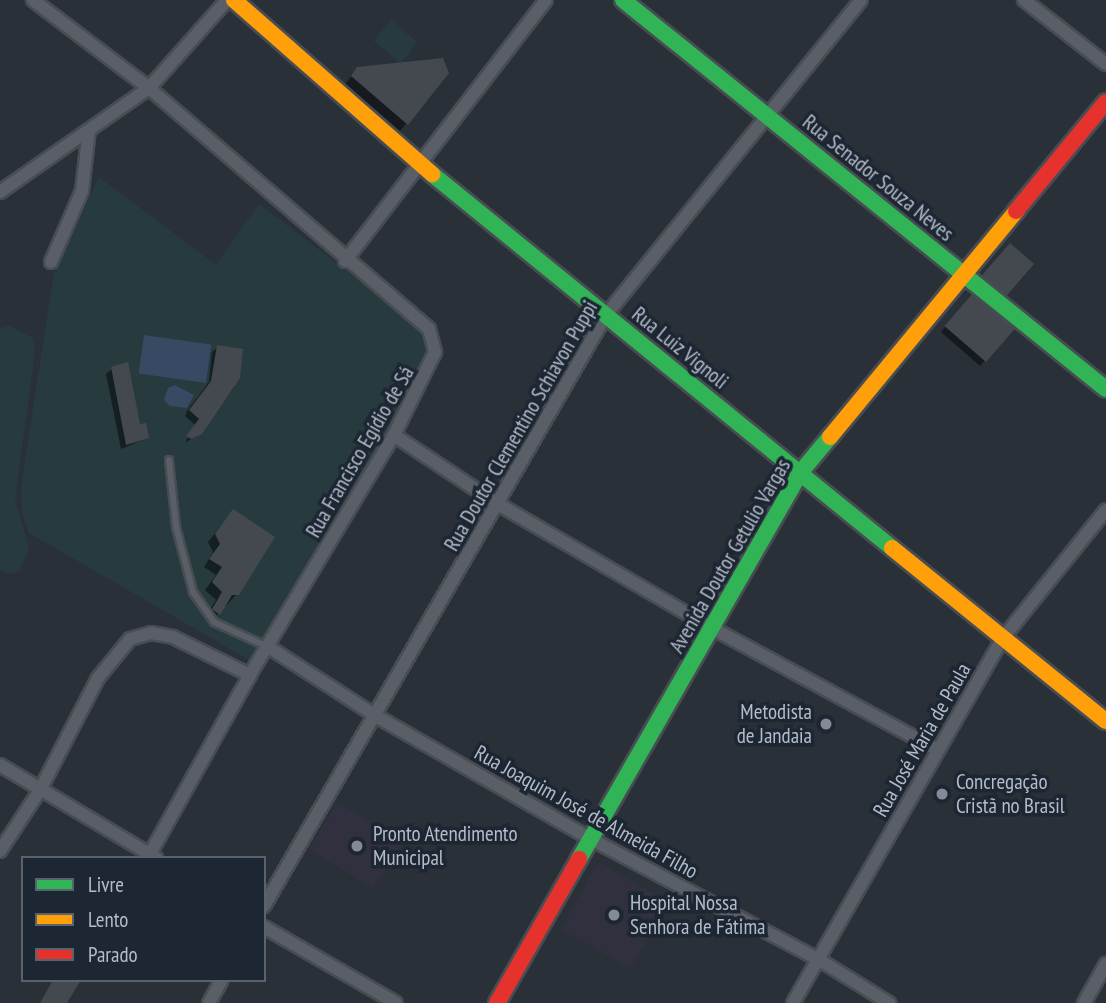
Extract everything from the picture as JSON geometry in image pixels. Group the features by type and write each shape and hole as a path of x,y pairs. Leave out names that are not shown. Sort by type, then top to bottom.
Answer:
{"street":[{"name":"Rua Francisco Egídio de Sá","path":"33,0 149,88 345,261 429,329 435,352 429,371 394,435 270,648 250,675 153,856"},
{"path":"0,192 149,88 227,0"},
{"name":"Rua Luiz Vignoli","path":"234,0 417,162 1106,721"},
{"path":"345,261 417,162 546,0"},
{"name":"Rua Senador Souza Neves","path":"623,0 1106,389"},
{"name":"Rua Doutor Clementino Schiavon Puppi","path":"266,903 606,315 861,0"},
{"path":"1024,0 1106,65"},
{"name":"Avenida Doutor Getulio Vargas","path":"497,1003 800,473 1106,102"},
{"path":"51,262 82,191 89,130"},
{"path":"394,435 498,504 712,628 938,750"},
{"name":"Rua José Maria de Paula","path":"793,1003 1003,638 1106,510"},
{"path":"0,850 40,790 98,678 130,639 152,633 173,637 250,675"},
{"name":"Rua Joaquim José de Almeida Filho","path":"270,648 376,716 591,839 818,959 889,1003"},
{"path":"0,765 153,856"},
{"path":"266,928 396,1003"},
{"path":"1084,1003 1106,964"},
{"path":"209,1003 221,982"}],"lane":[{"path":"169,460 176,527 193,592 214,622 270,648"}],"shaded area":[{"name":"Pronto Atendimento Municipal","path":"338,802 402,842 373,889 309,849"},
{"name":"Hospital Nossa Senhora de Fátima","path":"598,862 668,901 631,968 561,929"}],"green space":[{"path":"391,20 418,42 400,63 374,41"},
{"path":"99,177 216,265 259,204 423,328 429,353 424,372 256,664 29,533 22,512 21,486 54,273"},
{"path":"10,326 33,338 35,351 15,500 29,548 20,571 8,574 0,570 0,328"}],"water":[{"path":"144,335 211,344 206,383 139,374"},
{"path":"175,385 194,395 187,408 170,406 164,400 168,388"}],"building":[{"path":"443,58 449,73 408,125 351,76 357,67"},
{"path":"1010,243 1034,264 1005,298 980,277"},
{"path":"974,292 1016,328 986,362 944,326"},
{"path":"217,345 243,349 240,378 202,434 191,439 186,436 199,419 189,410 211,381"},
{"path":"128,362 140,424 146,423 149,438 126,445 111,367"},
{"path":"233,509 275,537 239,595 232,595 220,615 212,609 222,592 212,582 222,567 209,559 220,544 215,534"},
{"path":"52,982 80,982 67,1003 40,1003"}],"traffic: fast":[{"path":"623,0 1106,389"},
{"path":"432,174 892,548"},
{"path":"579,859 800,473 830,437"}],"traffic: slow":[{"path":"234,0 432,174"},
{"path":"830,437 1016,211"},
{"path":"892,548 1106,721"}],"traffic: jam":[{"path":"1016,211 1106,102"},
{"path":"497,1003 579,859"}],"place":[{"name":"Metodista de Jandaia","path":"826,724"},
{"name":"Concregação Cristã no Brasil","path":"942,794"},
{"name":"Pronto Atendimento Municipal","path":"357,846"},
{"name":"Hospital Nossa Senhora de Fátima","path":"614,915"}]}
